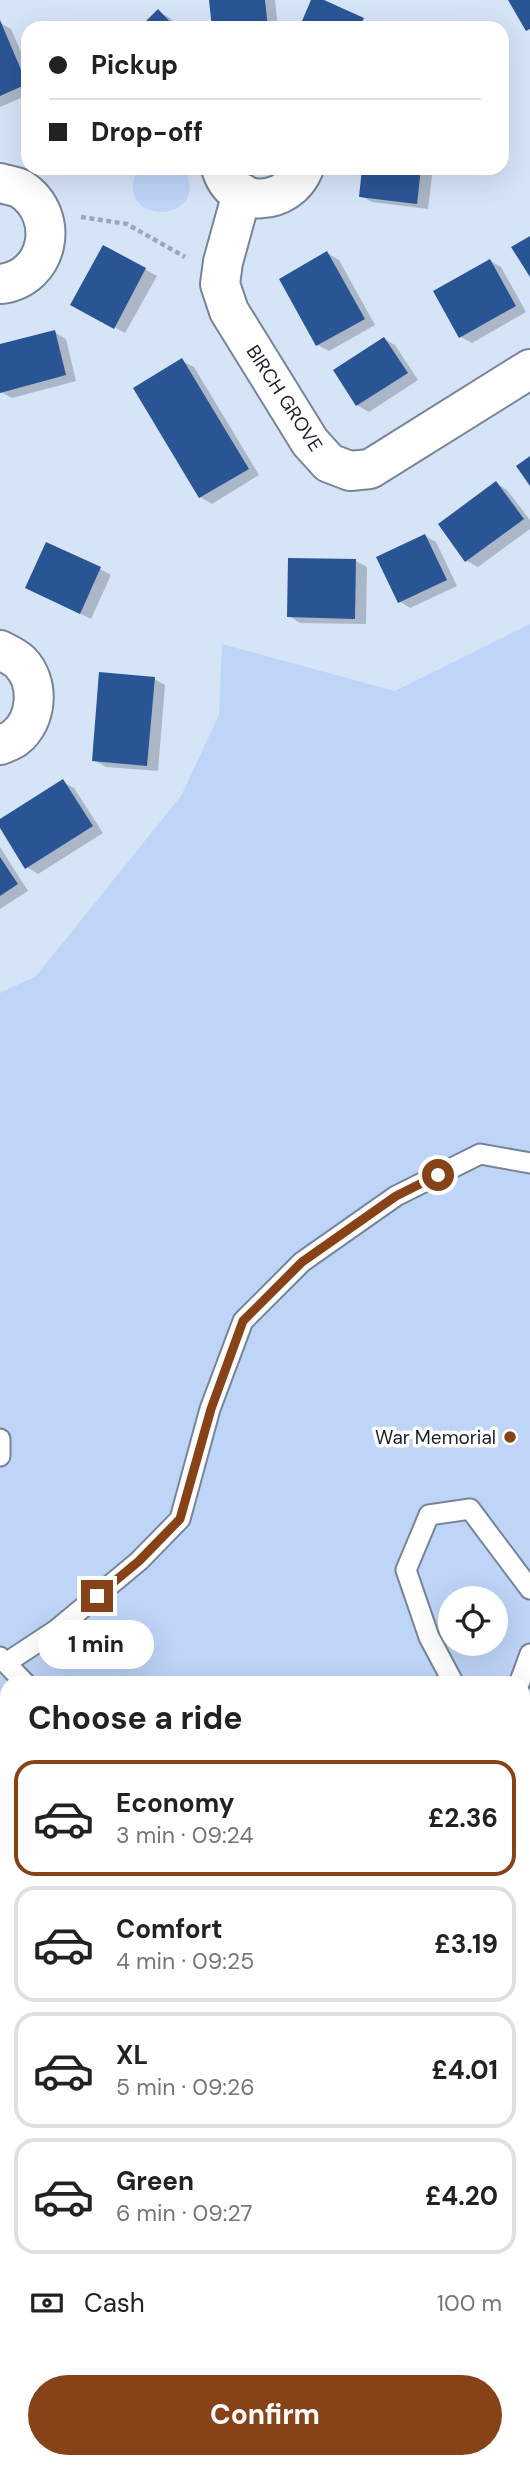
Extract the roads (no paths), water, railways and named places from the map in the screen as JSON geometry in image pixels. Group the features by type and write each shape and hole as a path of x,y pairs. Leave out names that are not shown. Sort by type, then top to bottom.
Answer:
{"street":[{"name":"BIRCH GROVE","path":"231,181 251,198 269,199 286,192 301,175"},
{"name":"BIRCH GROVE","path":"231,181 220,284 229,311 310,442 329,464 349,471 370,469 530,369"},
{"path":"0,183 19,188 36,202 45,220 46,242 39,261 24,276 0,284"},
{"path":"0,650 20,662 31,680 34,701 29,721 16,737 0,745"}],"lane":[{"path":"18,1676 3,1660 56,1630 139,1561 180,1519 211,1409 243,1321 302,1262 396,1196 480,1154 530,1163"},
{"path":"0,1439 0,1456"},
{"path":"450,1676 429,1637 406,1570 429,1515 470,1509 530,1589"},
{"path":"522,1676 530,1654"}],"place":[{"name":"War Memorial","path":"510,1437"}]}
